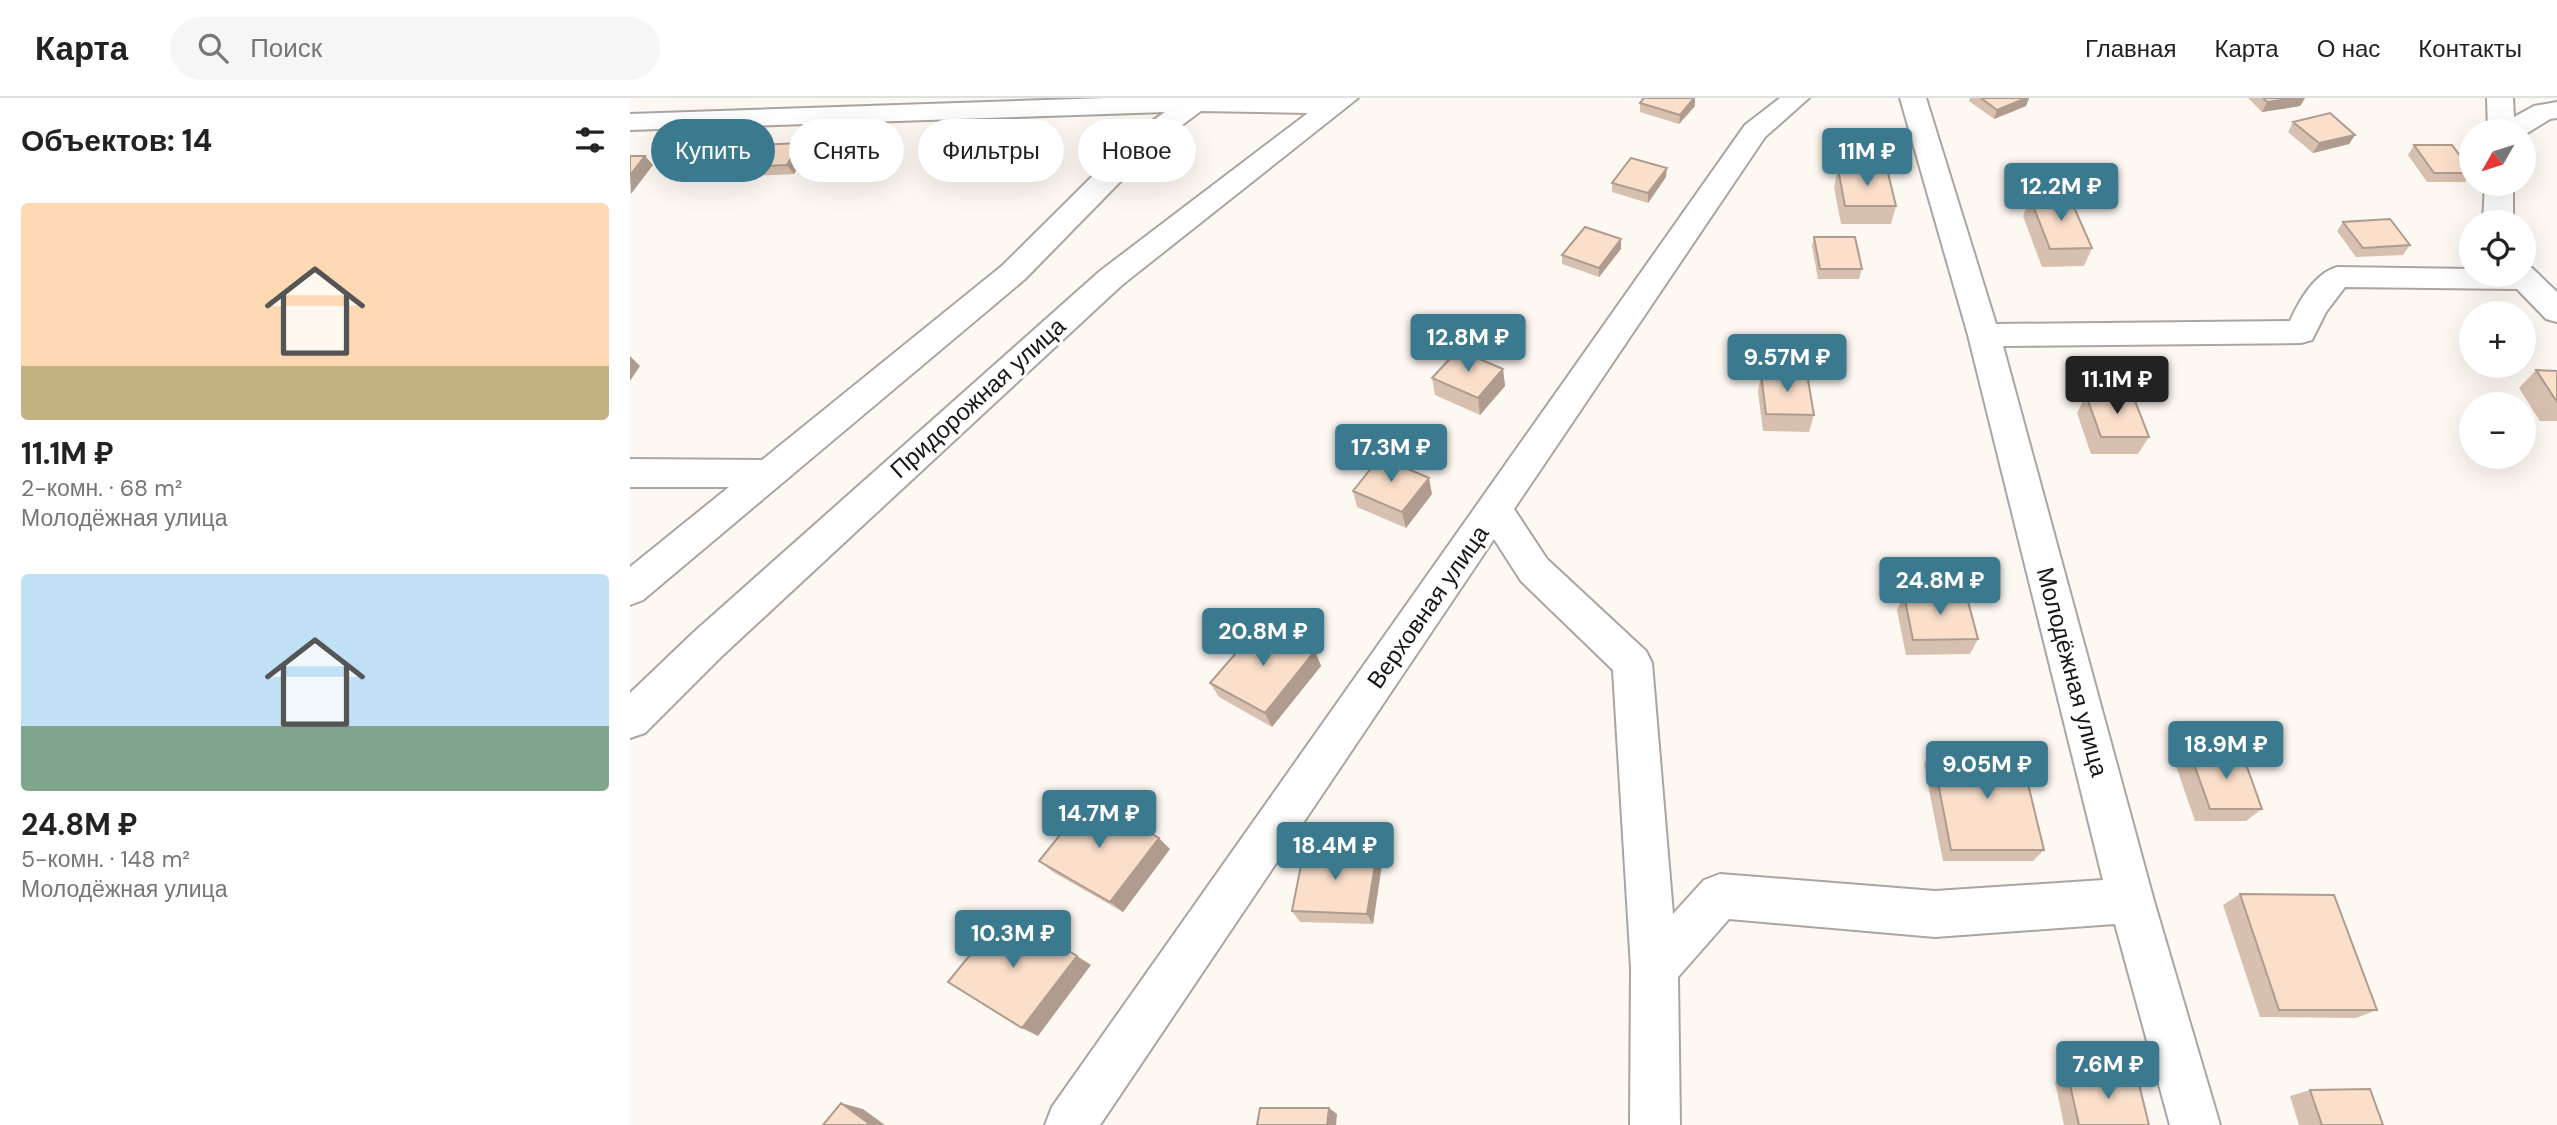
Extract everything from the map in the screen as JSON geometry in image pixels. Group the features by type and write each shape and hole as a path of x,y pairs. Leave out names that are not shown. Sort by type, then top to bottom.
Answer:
{"street":[{"name":"Верховная улица","path":"1081,1116 1755,131 1796,98"},
{"name":"Молодёжная улица","path":"1913,98 1984,335 2131,901 2195,1125"},
{"path":"2500,98 2501,119"},
{"path":"630,122 1195,103 1339,102"},
{"name":"Придорожная улица","path":"630,720 708,644 1111,278 1339,102"},
{"path":"630,589 1013,272 1149,137 1195,103"},
{"path":"2531,119 2543,112 2557,110"},
{"path":"1984,335 2301,332 2312,308 2337,277 2459,279"},
{"path":"2532,287 2557,311"},
{"path":"630,473 767,474"},
{"path":"1495,509 1534,570 1632,663 1654,968 1655,1125"},
{"path":"1654,968 1720,896 1935,914 2131,901"}],"building":[{"path":"1644,98 1694,98 1680,115 1640,103"},
{"path":"1981,98 2026,98 1997,110"},
{"path":"2263,98 2296,98 2267,102"},
{"path":"2330,113 2355,135 2319,143 2293,122"},
{"path":"775,144 789,144 787,165 775,166"},
{"path":"2414,145 2452,145 2459,155 2459,173 2434,173"},
{"path":"630,156 645,156 630,175"},
{"path":"1631,158 1667,168 1648,193 1612,183"},
{"path":"1838,169 1887,169 1896,206 1845,206"},
{"path":"2030,198 2070,198 2092,248 2050,249"},
{"path":"2390,219 2410,245 2363,248 2343,222"},
{"path":"1585,227 1621,239 1599,268 1562,255"},
{"path":"1814,237 1855,237 1862,269 1820,269"},
{"path":"1458,350 1503,369 1478,398 1432,378"},
{"path":"2536,370 2557,371 2557,402"},
{"path":"1761,374 1807,374 1814,415 1766,414"},
{"path":"2086,395 2133,396 2149,437 2101,437"},
{"path":"1380,457 1429,478 1402,512 1353,491"},
{"path":"1966,594 1978,639 1913,640 1904,595"},
{"path":"1262,623 1315,651 1265,713 1210,683"},
{"path":"1932,751 2020,751 2044,850 1951,850"},
{"path":"2190,753 2242,753 2262,809 2210,809"},
{"path":"1089,799 1159,838 1110,902 1039,861"},
{"path":"1304,850 1377,853 1367,914 1292,911"},
{"path":"2240,894 2334,895 2377,1010 2279,1010"},
{"path":"1005,912 1077,956 1022,1028 948,982"},
{"path":"2068,1076 2137,1076 2149,1125 2079,1125"},
{"path":"2370,1089 2383,1125 2322,1125 2310,1090"},
{"path":"841,1103 871,1125 823,1125"},
{"path":"1260,1108 1329,1108 1327,1125 1257,1125"}]}
